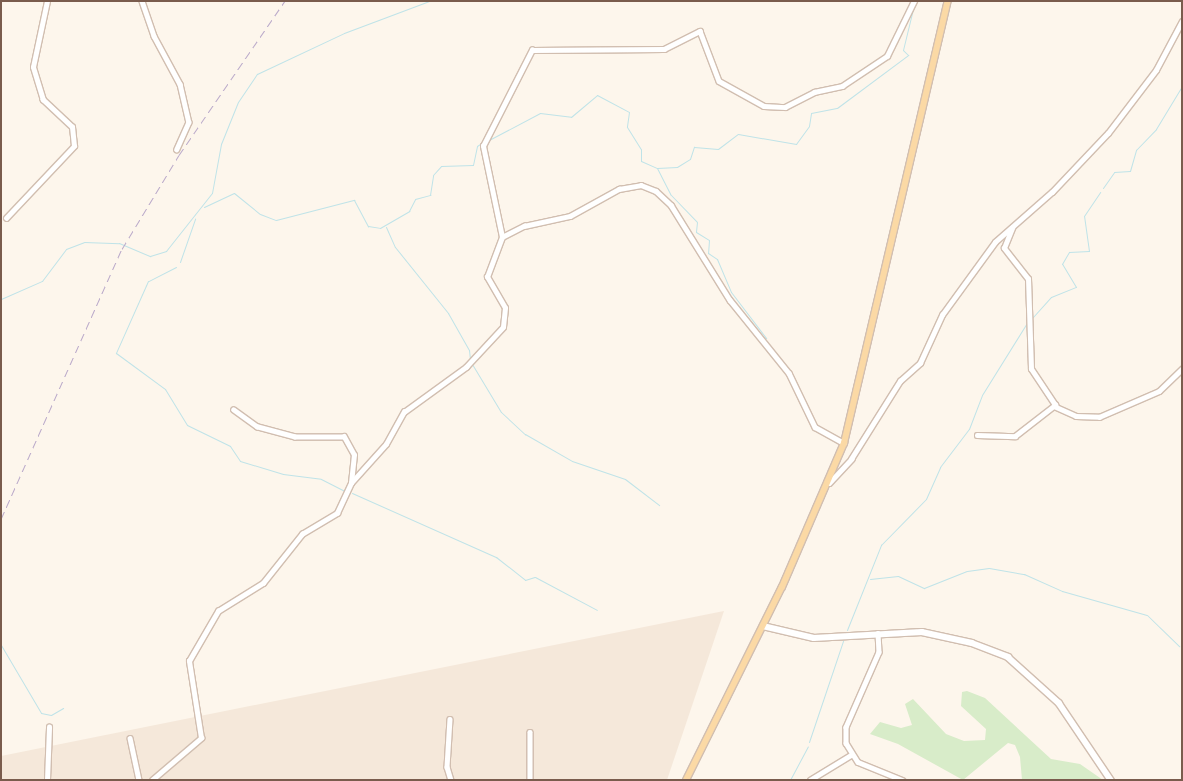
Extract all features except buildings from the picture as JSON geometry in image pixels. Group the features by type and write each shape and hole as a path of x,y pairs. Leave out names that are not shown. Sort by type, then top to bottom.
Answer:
{"main road":[{"path":"686,780 763,626 829,483 844,443 948,1"},
{"path":"763,626 814,638 878,632 948,636 1011,658 1058,704 1110,780"}],"street":[{"path":"6,218 74,146 72,127 43,100 34,68 47,1"},
{"path":"142,1 154,36 180,84 189,122 177,148"},
{"path":"152,780 201,738 189,661 218,611 263,583 302,534 341,509 352,484 386,444 404,412 466,367 500,333 505,308 487,277 502,237 483,146 532,50 664,49 700,31 719,81 764,106 785,107 814,92 842,86 887,56 914,1"},
{"path":"829,483 851,459 900,381 920,362 947,307 1013,224 1108,133 1156,70 1182,21"},
{"path":"502,237 524,226 570,216 619,189 641,185 656,191 671,205 730,300 789,373 815,426 844,443"},
{"path":"1013,224 1004,248 1028,279 1031,369 1054,399 1054,406"},
{"path":"1054,406 1076,416 1099,417 1159,391 1182,369"},
{"path":"977,435 1014,436 1054,406"},
{"path":"234,410 257,427 296,437 344,437 354,455 352,484"},
{"path":"851,755 846,727 879,652 878,632"},
{"path":"450,719 447,767 451,780"},
{"path":"47,780 49,727"},
{"path":"530,732 530,780"},
{"path":"130,738 139,780"},
{"path":"810,780 829,772 851,755"},
{"path":"851,755 902,780"}],"shaded area":[{"path":"724,611 667,780 1,780 1,756"}],"green space":[{"path":"967,691 985,698 1051,759 1080,764 1103,780 1022,780 1020,757 1015,745 1008,743 963,780 898,744 870,734 880,722 901,728 912,725 905,704 913,699 946,734 964,741 985,740 986,729 961,706 962,692"}],"waterway":[{"path":"1,299 42,281 66,249 84,242 119,243 150,256 166,251 212,193 221,144 238,102 257,74 344,33 429,1"},
{"path":"487,141 540,113 571,117 597,95 629,112 627,127 641,149 641,161 657,168 677,167 690,159 694,147 718,149 738,134 796,144 809,126 811,113 837,108 908,55 903,50 913,9"},
{"path":"1103,188 1114,172 1130,171 1136,150 1156,129 1182,86"},
{"path":"204,207 234,193 260,214 276,220 354,200 368,226 380,228 409,211 415,199 430,195 433,175 441,166 473,165 477,146 483,142"},
{"path":"657,168 671,195 697,222 696,232 709,240 708,253 717,259 731,292 766,338"},
{"path":"1033,317 1051,297 1076,287 1062,264 1069,252 1089,251 1084,216 1100,192"},
{"path":"180,262 195,219"},
{"path":"386,227 395,247 448,313 469,350 470,360"},
{"path":"176,267 148,281 116,353 165,389 187,425 230,446 240,461 283,474 321,479 345,491"},
{"path":"847,630 881,545 926,499 940,467 969,429 982,395 1028,321"},
{"path":"472,364 501,412 525,434 572,461 625,479 659,505"},
{"path":"352,493 496,557 525,580 535,577 597,610"},
{"path":"870,579 898,576 924,588 967,571 989,568 1024,574 1062,591 1147,615 1179,646"},
{"path":"809,742 843,641"},
{"path":"1,645 41,713 51,715 63,708"},
{"path":"790,780 808,746"}],"railway":[{"path":"1,519 122,249 179,155 285,1"}]}
